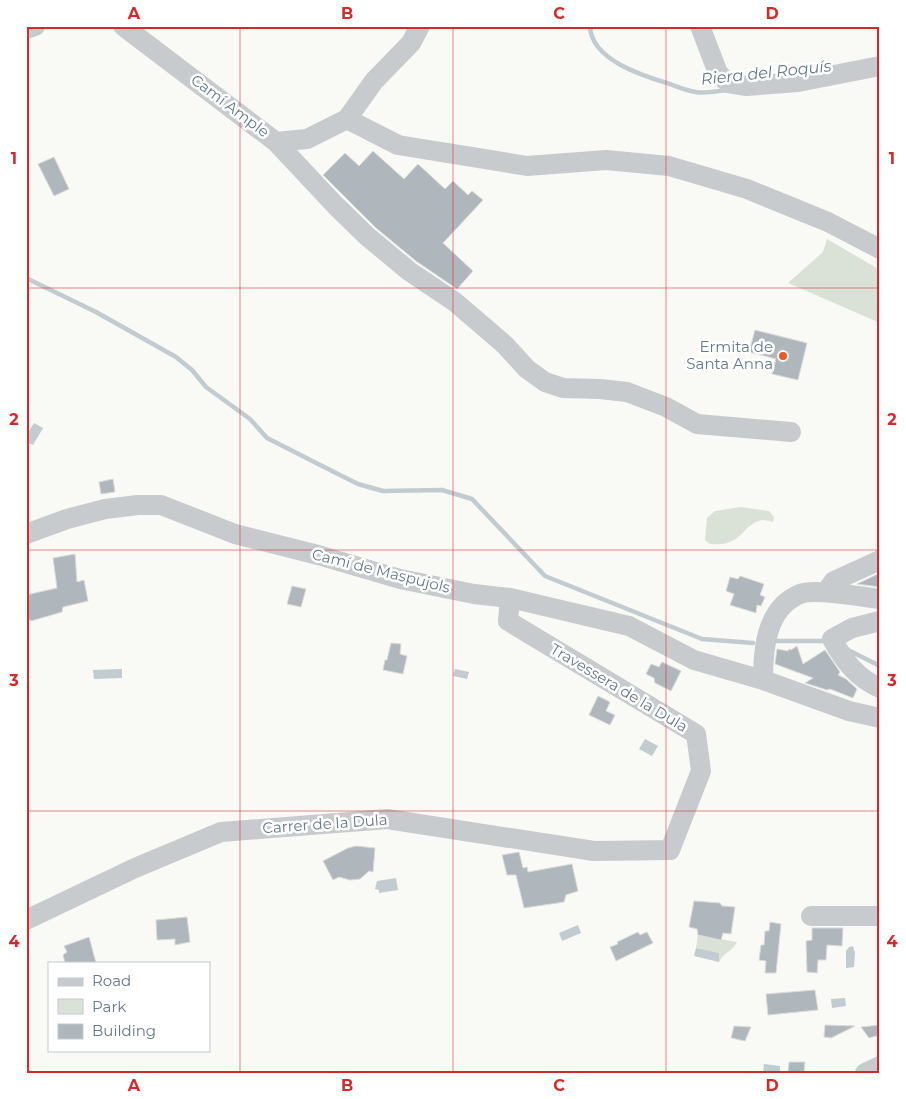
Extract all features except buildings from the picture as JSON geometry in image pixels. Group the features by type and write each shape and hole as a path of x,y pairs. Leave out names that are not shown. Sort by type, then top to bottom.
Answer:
{"street":[{"path":"26,29 35,26"},
{"name":"Camí Ample","path":"123,26 276,142 307,139 347,119 374,81 411,43 419,27"},
{"path":"700,26 718,73 728,83 747,86 798,82 880,66"},
{"path":"347,119 398,145 527,166 606,160 669,166 747,189 828,222 880,249"},
{"path":"276,142 368,237 409,271 455,302 544,382 563,388 627,392 666,407 697,424 791,432"},
{"name":"Camí de Maspujols","path":"26,534 67,519 106,509 138,505 162,506 235,534 318,555 400,579 474,594 510,598 629,626 694,660 763,680 849,711 880,718"},
{"path":"826,592 834,581 880,560"},
{"path":"763,680 763,655 770,626 780,606 800,594 826,592 880,599"},
{"name":"Travessera de la Dula","path":"510,598 508,621 696,734 701,771 670,850"},
{"path":"880,621 852,628 832,639 843,659 852,670 872,685 880,688"},
{"name":"Carrer de la Dula","path":"26,920 135,868 221,832 387,819 594,851 670,850"},
{"path":"810,916 880,916"},
{"path":"865,1073 880,1066"}],"green space":[{"path":"827,239 880,270 880,323 788,283 823,252"},
{"path":"741,507 769,511 774,517 773,522 762,520 755,522 730,542 710,544 705,540 707,518 715,511"},
{"path":"698,935 737,942 719,962 719,953 696,948"}],"shaded area":[{"path":"34,423 43,428 33,445 26,442 26,436"},
{"path":"122,669 122,678 94,679 93,670"},
{"path":"455,669 469,672 467,679 453,676"},
{"path":"645,739 658,746 652,756 639,749"},
{"path":"396,878 398,890 379,893 379,890 375,889 377,881"},
{"path":"578,925 581,933 562,941 559,933"},
{"path":"853,946 855,953 854,967 846,968 846,951 849,947"},
{"path":"696,948 719,953 719,962 694,956"},
{"path":"845,998 846,1006 832,1008 831,999"},
{"path":"764,1064 780,1066 780,1071 783,1071 782,1073 763,1073"}],"waterway":[{"name":"Riera del Roquís","path":"590,26 593,38 599,48 620,65 683,89 700,93 727,90"},
{"path":"26,278 96,312 176,357 192,370 206,387 250,419 267,438 332,471 358,484 383,491 442,490 472,499 545,576 702,639 753,643"},
{"path":"772,641 827,641"},
{"path":"846,649 880,666"}],"place":[{"name":"Ermita de Santa Anna","path":"783,356"}]}
